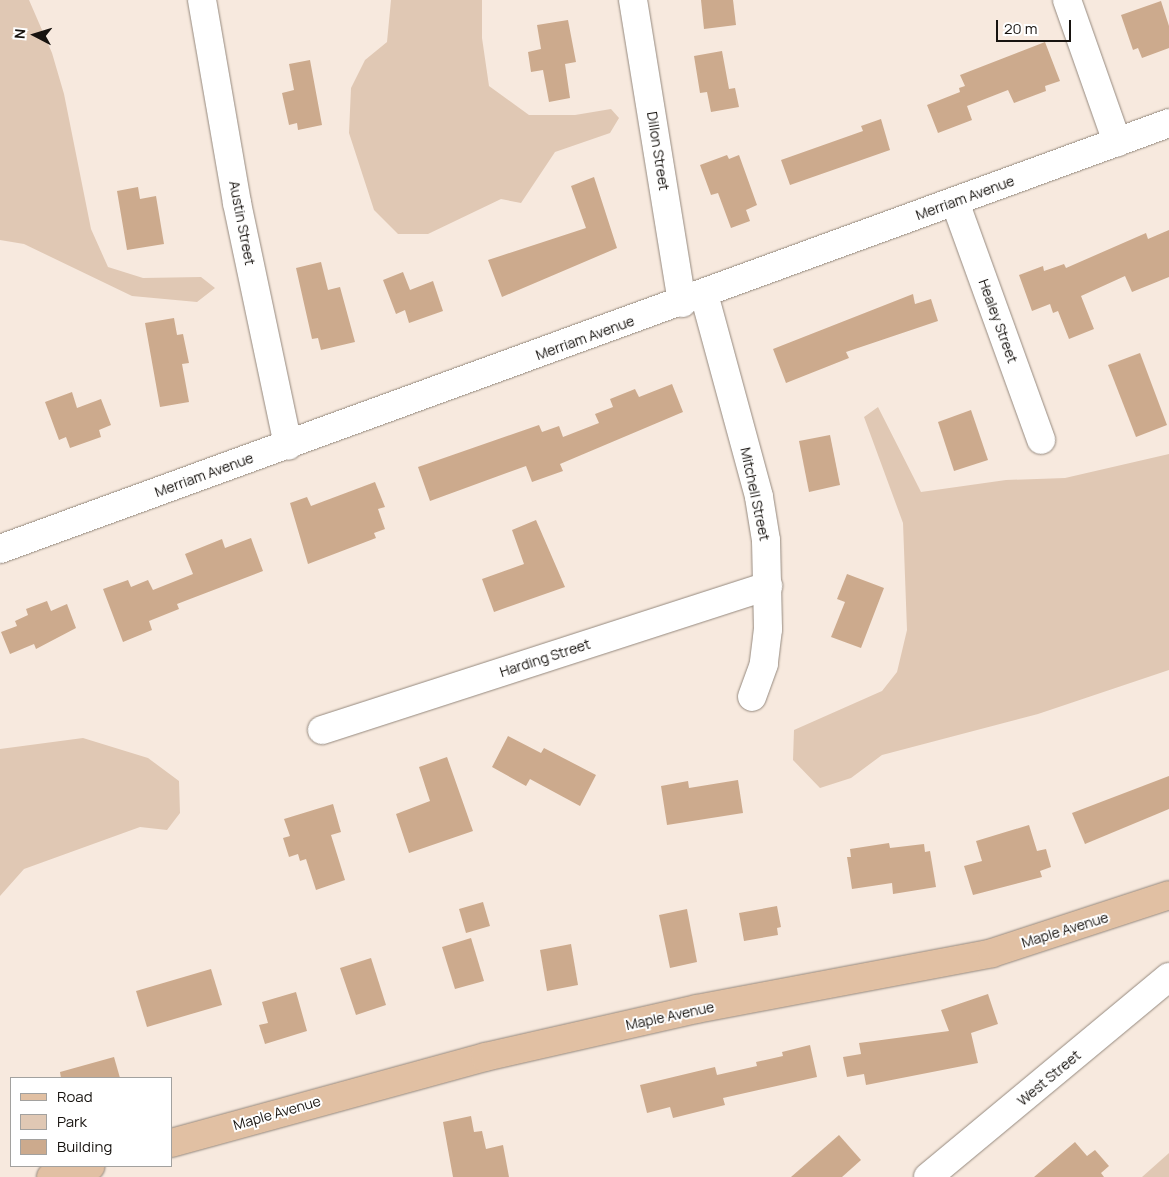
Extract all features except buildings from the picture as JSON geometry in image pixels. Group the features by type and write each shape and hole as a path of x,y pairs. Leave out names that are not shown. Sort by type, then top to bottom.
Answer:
{"main road":[{"name":"Maple Avenue","path":"172,1143 485,1057 697,1009 992,952 1169,895"},
{"path":"51,1177 87,1167"}],"street":[{"name":"Austin Street","path":"202,0 237,203 288,446"},
{"name":"Dillon Street","path":"634,0 693,298"},
{"path":"1067,0 1118,142"},
{"name":"Merriam Avenue","path":"0,549 288,446 1169,123"},
{"name":"Healey Street","path":"955,202 1041,440"},
{"name":"Mitchell Street","path":"693,298 759,497 768,586 764,664 752,697"},
{"name":"Harding Street","path":"322,730 768,586"},
{"name":"West Street","path":"928,1177 1169,977"}],"green space":[{"path":"0,0 29,0 52,53 64,94 91,229 108,267 143,278 201,277 215,288 197,302 132,296 24,244 0,240"},
{"path":"391,0 482,0 482,38 489,86 529,115 575,115 611,109 619,118 610,133 555,152 521,203 501,199 428,234 398,234 374,210 349,133 351,88 365,60 387,42"},
{"path":"878,407 921,492 1006,480 1065,478 1169,454 1169,670 1038,714 882,755 851,778 820,788 793,760 794,730 882,691 897,672 907,630 903,523 864,417"},
{"path":"83,738 148,758 179,781 180,813 167,830 140,827 24,869 0,896 0,749"},
{"path":"1169,1153 1169,1177 1142,1177"}]}
